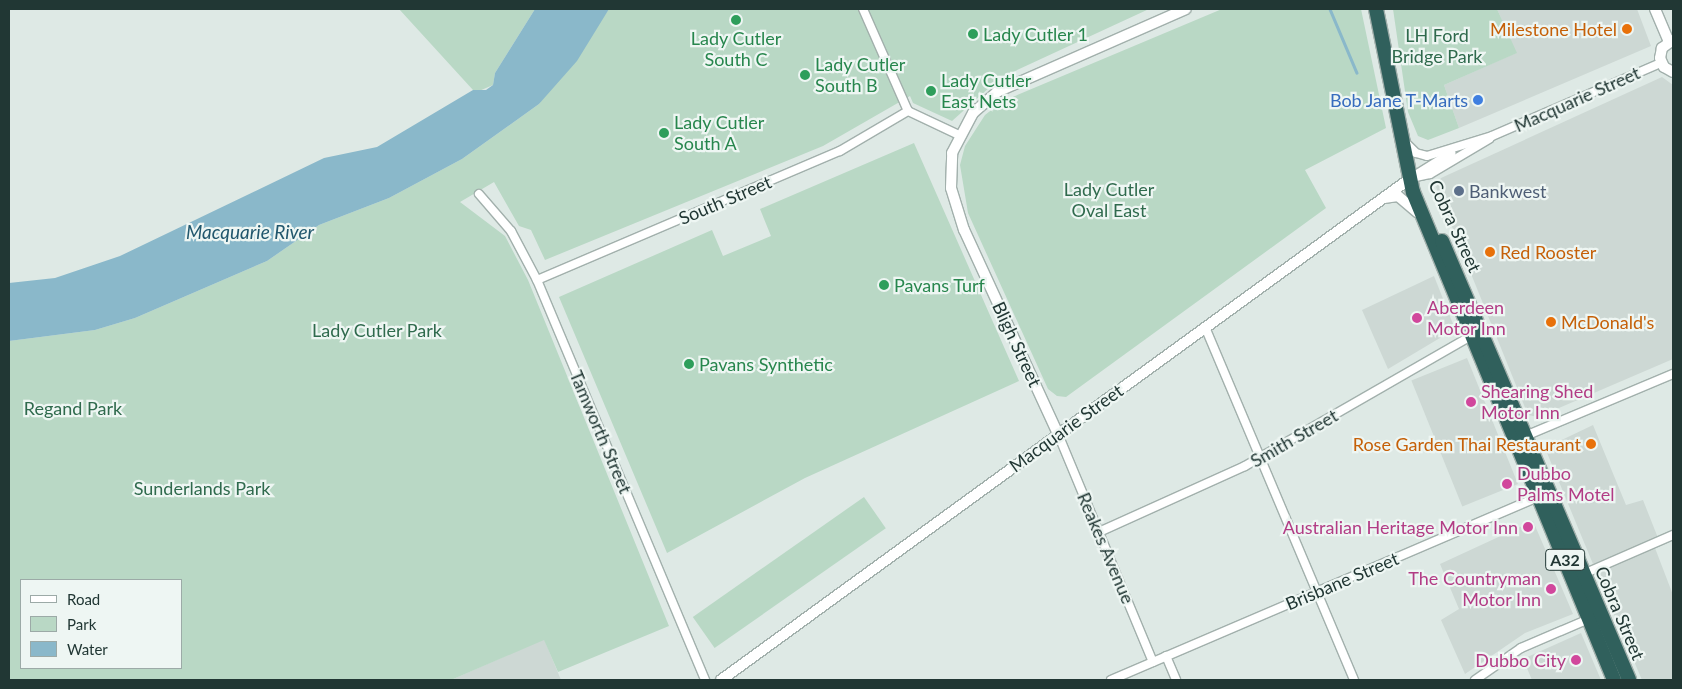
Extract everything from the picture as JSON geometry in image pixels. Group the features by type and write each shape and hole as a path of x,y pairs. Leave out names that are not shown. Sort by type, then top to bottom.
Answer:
{"highway":[{"name":"A32","path":"1376,9 1398,128 1411,178"},
{"name":"Cobra Street","path":"1411,178 1426,224 1521,438 1539,497 1578,576"},
{"name":"Cobra Street","path":"1411,178 1420,188 1476,334"},
{"name":"Cobra Street","path":"1521,438 1537,461 1594,616 1614,680"},
{"name":"Cobra Street","path":"1594,616 1628,680"}],"street":[{"path":"863,9 908,111 959,135"},
{"name":"Bligh Street","path":"1058,434 956,209 950,169 959,135 984,102 1011,84 1186,9"},
{"path":"1655,9 1671,41 1662,48 1661,63 1673,72"},
{"name":"Macquarie Street","path":"1411,178 1430,174 1492,136 1661,63"},
{"name":"South Street","path":"537,280 840,151 908,111"},
{"name":"Macquarie Street","path":"1398,128 1411,149 1422,156 1492,136"},
{"name":"Macquarie Street","path":"721,680 1205,327 1371,203 1473,141"},
{"name":"Tamworth Street","path":"479,194 511,231 537,280 705,680"},
{"path":"1371,203 1398,196 1409,201 1426,224"},
{"path":"1205,327 1262,457 1354,680"},
{"name":"Smith Street","path":"1099,532 1262,457 1476,334"},
{"path":"1521,438 1673,374"},
{"name":"Reakes Avenue","path":"1058,434 1153,662"},
{"path":"1537,461 1544,487 1539,497"},
{"name":"Brisbane Street","path":"1110,680 1539,497"},
{"path":"1578,576 1673,536"},
{"path":"1475,680 1521,648 1594,616"},
{"path":"1166,656 1176,680"}],"shaded area":[{"path":"1497,9 1637,9 1651,46 1459,128 1444,85 1516,53"},
{"path":"1662,77 1673,85 1673,359 1538,417 1528,415 1436,187 1441,178"},
{"path":"1434,276 1455,329 1388,369 1362,310"},
{"path":"1467,358 1518,484 1462,507 1411,380"},
{"path":"1593,425 1626,505 1643,500 1658,538 1593,564 1545,448"},
{"path":"1533,521 1573,614 1525,633 1465,674 1441,620 1459,609 1440,564"},
{"path":"1655,548 1673,595 1673,680 1642,680 1596,572"},
{"path":"1581,633 1601,680 1532,680 1523,659"},
{"path":"544,639 561,680 451,680"}],"green space":[{"path":"399,9 535,9 495,73 493,85 479,91 473,90"},
{"path":"609,9 1149,9 1000,78 952,121 913,103 910,96 823,146 545,260 531,230 519,226 494,182 460,202 505,236 528,280 669,626 558,672 544,640 451,680 9,680 9,341 95,330 135,318 267,261 319,225 389,198 462,159 539,104"},
{"name":"Lady Cutler Oval East","path":"1222,9 1361,9 1386,128 1305,170 1326,208 1066,397 1057,396 1048,389 968,213 960,165 965,146 985,115 1003,101"},
{"name":"LH Ford Bridge Park","path":"1393,9 1497,9 1517,53 1444,85 1459,128 1428,140 1418,136 1408,112"},
{"path":"914,143 1019,381 805,478 667,553 559,297 712,230 723,256 771,236 760,209"},
{"path":"864,497 886,528 715,648 693,617"}],"water":[{"name":"Macquarie River","path":"535,9 609,9 577,61 539,104 462,159 389,198 319,225 267,261 135,318 95,330 9,341 9,283 55,278 120,256 324,158 377,147 473,90 486,90 493,85 495,73"}],"waterway":[{"path":"1330,9 1357,73"}],"place":[{"name":"Lady Cutler South C","path":"736,20"},
{"name":"Milestone Hotel","path":"1627,29"},
{"name":"Lady Cutler 1","path":"973,34"},
{"name":"Lady Cutler South B","path":"805,75"},
{"name":"Lady Cutler East Nets","path":"931,91"},
{"name":"Bob Jane T-Marts","path":"1478,100"},
{"name":"Lady Cutler South A","path":"664,133"},
{"name":"Bankwest","path":"1459,191"},
{"name":"Red Rooster","path":"1490,252"},
{"name":"Pavans Turf","path":"884,285"},
{"name":"Aberdeen Motor Inn","path":"1417,318"},
{"name":"McDonald's","path":"1551,322"},
{"name":"Pavans Synthetic","path":"689,364"},
{"name":"Shearing Shed Motor Inn","path":"1471,402"},
{"name":"Rose Garden Thai Restaurant","path":"1591,444"},
{"name":"Dubbo Palms Motel","path":"1507,484"},
{"name":"Australian Heritage Motor Inn","path":"1528,527"},
{"name":"The Countryman Motor Inn","path":"1551,589"},
{"name":"Dubbo City","path":"1576,660"}],"park label":[{"name":"Lady Cutler Park","path":"377,330"},
{"name":"Regand Park","path":"73,408"},
{"name":"Sunderlands Park","path":"202,488"}]}
